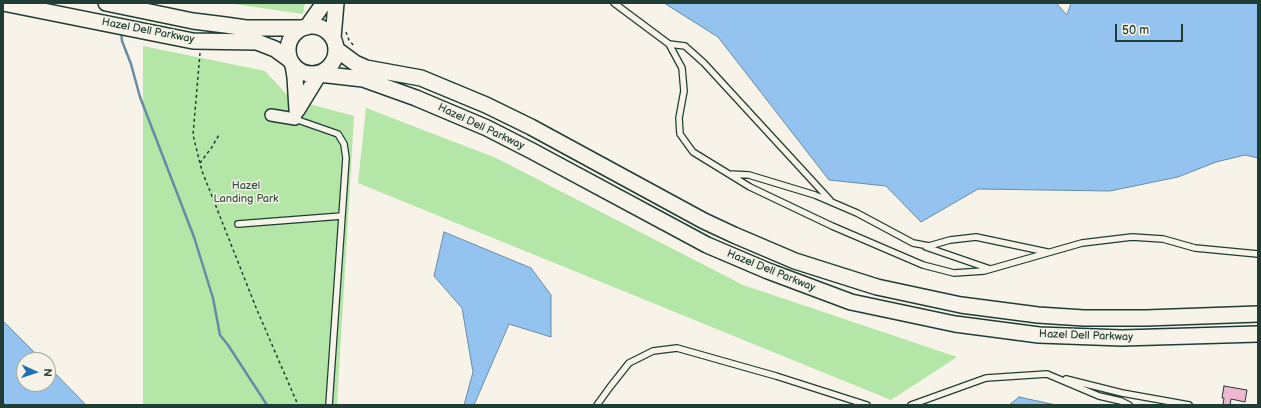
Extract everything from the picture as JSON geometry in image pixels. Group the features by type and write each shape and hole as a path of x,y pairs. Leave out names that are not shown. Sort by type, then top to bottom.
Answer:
{"main road":[{"name":"Hazel Dell Parkway","path":"3,3 193,41 257,42 275,49 292,62"},
{"name":"Hazel Dell Parkway","path":"106,3 193,21 246,28 305,27"},
{"path":"324,3 305,27 294,34 289,44 288,54 292,62 297,69 307,74 319,74 326,70 336,57 336,3"},
{"path":"305,27 319,27 329,33 335,43"},
{"name":"Hazel Dell Parkway","path":"335,43 348,58 366,68 421,78 492,108 531,127 704,221 734,235 795,261 877,287 961,305 1038,315 1084,318 1121,318 1258,314"},
{"path":"292,62 295,77 296,114"},
{"name":"Hazel Dell Parkway","path":"319,74 363,79 462,116 517,143 707,245 774,274 851,302 911,316 969,327 1039,335 1122,338 1258,334"},
{"path":"296,114 319,74"}],"street":[{"path":"271,115 296,114"}],"lane":[{"path":"614,3 669,44 682,68 684,91 680,118 680,134 693,152 750,187 832,226 924,265 954,273 990,269 1082,243 1132,237 1163,239 1195,248 1258,254"},
{"path":"669,44 685,46 704,63 833,202"},
{"path":"296,114 338,134 344,144 346,168 329,405"},
{"path":"728,174 749,175 815,195 857,213 913,243 990,269"},
{"path":"238,224 342,216"},
{"path":"913,243 929,246 950,240 976,237 1050,252"},
{"path":"597,405 629,363 653,351 677,348 776,376 867,405"},
{"path":"911,405 986,378 1047,374 1122,393 1189,405"},
{"path":"1047,374 1099,396 1121,401 1129,405"}],"path":[{"path":"344,27 349,40 356,49"},
{"path":"201,49 193,135 202,171 257,310 298,405"},
{"path":"200,162 212,147 220,133"}],"green space":[{"path":"227,3 305,3 303,14"},
{"name":"Hazel Landing Park","path":"143,46 265,71 291,99 354,116 337,405 143,405"},
{"path":"366,108 496,158 743,285 957,357 891,400 358,183"}],"water":[{"path":"664,3 1056,3 1067,15 1071,3 1258,3 1258,158 1245,155 1216,162 1178,177 1110,191 978,189 921,222 886,186 829,180 718,37"},
{"path":"444,232 531,268 551,295 551,337 509,324 474,405 464,405 473,372 462,308 434,276"},
{"path":"3,321 34,352 16,352 16,392 56,392 56,374 86,405 6,405 3,402"},
{"path":"1019,397 1056,405 1009,405"}],"building":[{"path":"1224,386 1247,390 1245,402 1231,399 1230,405 1223,405 1224,398 1222,398"}],"waterway":[{"path":"121,31 122,41 131,64 140,97 194,237 213,298 220,335 267,405"}]}
